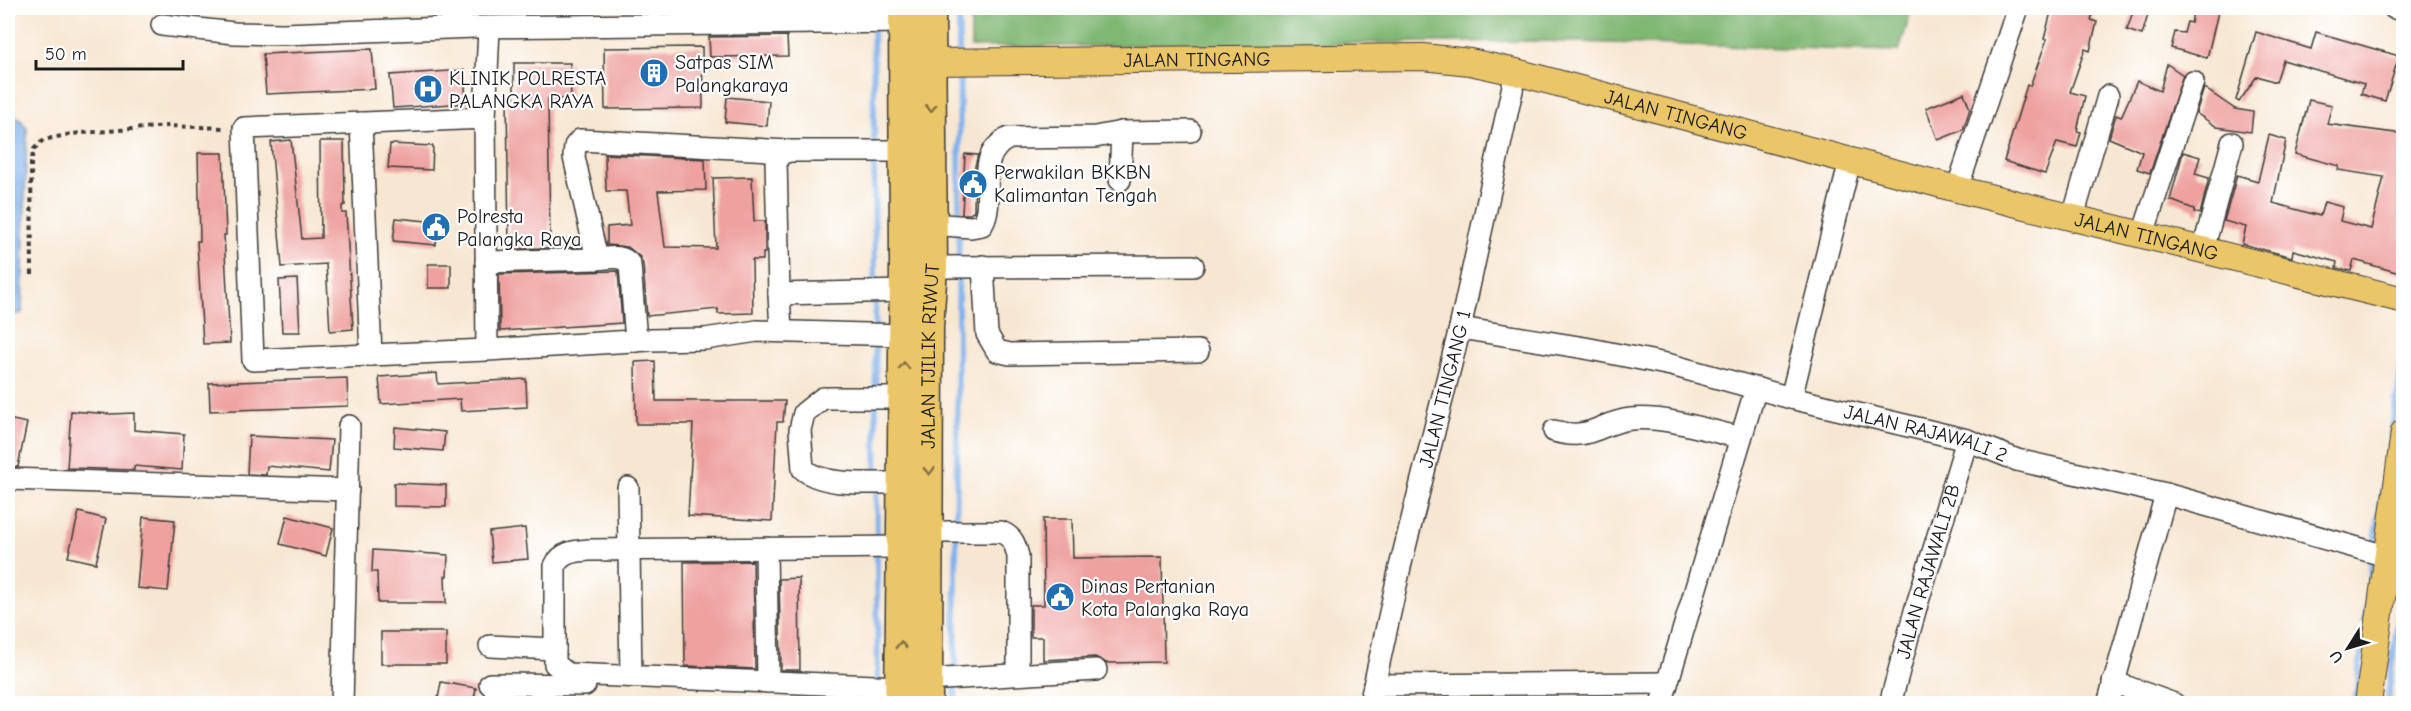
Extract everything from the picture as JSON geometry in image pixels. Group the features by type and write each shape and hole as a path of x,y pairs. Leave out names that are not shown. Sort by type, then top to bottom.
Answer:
{"highway":[{"name":"JALAN TJILIK RIWUT","path":"911,695 902,547 904,398 912,330 932,267 930,8"},
{"name":"JALAN TJILIK RIWUT","path":"904,15 905,291 912,330 928,532 911,695"}],"main road":[{"name":"JALAN TINGANG","path":"931,62 1423,57 1459,60 1516,72 1957,189 2403,300"},
{"path":"2368,704 2396,559 2403,432"}],"street":[{"path":"1957,189 2018,8"},
{"path":"2394,8 2403,10"},
{"path":"162,26 234,33 283,34 904,15"},
{"path":"487,350 485,118 489,27"},
{"name":"JALAN TINGANG 1","path":"1372,694 1400,567 1460,328 1516,72"},
{"path":"2143,234 2193,82"},
{"path":"2073,217 2108,96"},
{"path":"485,118 244,128 253,360 705,339 757,331 912,330"},
{"path":"361,123 371,355"},
{"path":"931,224 971,227 982,225 987,217 987,169 991,155 1000,143 1009,138 1095,137 1122,132 1190,131"},
{"path":"1120,180 1122,132"},
{"path":"597,259 574,157 575,146 580,140 789,151 905,151"},
{"path":"2203,250 2232,143"},
{"path":"781,331 776,160 781,154 789,151"},
{"path":"1791,398 1850,161"},
{"path":"486,262 626,259 630,265 636,341"},
{"path":"983,266 987,334 997,351 1010,354 1198,351"},
{"path":"932,267 1193,266"},
{"path":"779,294 905,291"},
{"name":"JALAN RAJAWALI 2","path":"1460,328 1634,357 1791,398 1967,440 2017,460 2166,494 2396,559"},
{"path":"1661,704 1756,388"},
{"path":"903,483 828,480 812,477 803,469 800,430 804,413 823,398 904,398"},
{"path":"1554,431 1567,435 1580,435 1630,419 1673,423 1741,438"},
{"path":"342,704 349,426"},
{"name":"JALAN RAJAWALI 2B","path":"1890,704 1914,611 1967,440"},
{"path":"8,479 348,490"},
{"path":"628,488 631,676"},
{"path":"2108,704 2166,494"},
{"path":"928,532 1001,532 1010,536 1015,543 1018,556 1018,674"},
{"path":"902,547 578,551 559,558 555,566 555,664 568,674 768,682 911,695"},
{"path":"766,548 768,682"},
{"path":"490,646 555,649"},
{"path":"490,684 573,684 911,695 1018,674 1096,670"},
{"path":"2114,682 2174,704"},
{"path":"1372,694 1667,683"}],"path":[{"path":"32,275 31,163 34,149 43,140 71,134 168,126 244,128"}],"green space":[{"path":"971,8 1912,8 1899,51 1537,41 971,47"}],"water":[{"path":"8,117 18,117 27,128 22,313 8,315"}],"building":[{"path":"725,8 786,8 786,11 725,11"},
{"path":"2052,8 2095,8 2091,20 2097,22 2090,51 2085,49 2070,92 2085,96 2077,131 2081,132 2077,147 2057,142 2045,174 2004,161 2027,85 2030,86 2047,39 2044,39"},
{"path":"2134,8 2150,8 2142,35 2127,30"},
{"path":"2194,8 2219,8 2207,58 2171,48 2175,32 2184,33 2187,22 2191,23"},
{"path":"2256,32 2311,49 2316,32 2399,56 2385,101 2361,94 2364,84 2283,60 2276,82 2257,76 2239,102 2236,100"},
{"path":"787,36 788,56 710,57 709,37"},
{"name":"Satpas SIM Palangkaraya","path":"702,47 703,108 605,109 604,48"},
{"path":"372,49 375,89 266,94 263,54"},
{"path":"514,63 570,63 571,99 548,99 550,240 580,239 581,247 509,249 507,97 514,97"},
{"path":"2167,64 2183,75 2150,173 2137,169 2142,152 2109,138 2116,115 2121,117 2137,81 2160,91"},
{"name":"KLINIK POLRESTA PALANGKA RAYA","path":"464,70 466,103 393,108 390,75"},
{"path":"2204,88 2235,109 2253,112 2251,132 2217,127 2196,113"},
{"path":"1964,93 1970,109 1963,130 1938,140 1926,108"},
{"path":"727,97 769,101 767,126 725,122"},
{"path":"2309,100 2332,105 2327,124 2403,134 2403,274 2354,260 2351,271 2336,268 2337,262 2293,250 2292,257 2242,244 2246,227 2224,221 2237,175 2258,181 2269,135 2286,140 2273,203 2320,216 2324,202 2343,207 2340,221 2371,229 2384,177 2338,170 2339,166 2295,154"},
{"path":"291,140 302,239 321,238 320,141 344,141 345,205 342,206 342,213 346,213 353,329 330,331 326,264 282,267 271,142"},
{"path":"390,144 433,146 432,170 388,168"},
{"path":"2183,152 2200,157 2195,174 2209,178 2200,214 2194,212 2194,209 2170,200"},
{"path":"198,153 223,153 226,235 224,235 230,343 203,344 197,241 200,241"},
{"path":"605,154 705,159 706,190 658,191 665,247 716,248 713,178 752,177 754,221 765,221 763,260 752,260 753,313 718,314 718,309 647,316 643,264 640,257 628,247 607,245 607,227 630,225 626,191 606,191"},
{"path":"965,154 978,155 975,166 974,211 970,214 962,214"},
{"path":"396,218 438,222 436,245 393,241"},
{"path":"428,264 451,264 451,288 428,288"},
{"path":"618,271 622,323 500,331 499,274"},
{"path":"297,279 300,332 282,332 279,280"},
{"path":"655,361 656,401 785,401 783,422 777,422 772,521 688,516 693,424 636,424 635,362"},
{"path":"437,373 438,384 526,379 527,407 461,411 460,399 381,404 379,377"},
{"path":"347,378 348,406 210,411 209,383"},
{"path":"71,411 134,413 134,430 184,434 182,470 134,466 134,470 67,468"},
{"path":"8,419 27,423 18,467 8,466"},
{"path":"395,427 445,432 443,451 394,447"},
{"path":"249,436 332,440 329,472 267,466 266,475 247,474"},
{"path":"394,483 446,485 446,507 394,506"},
{"path":"79,512 106,519 96,563 68,557"},
{"path":"287,516 333,528 326,556 280,544"},
{"path":"143,517 175,520 168,591 137,588"},
{"name":"Dinas Pertanian Kota Palangka Raya","path":"1043,519 1072,519 1073,558 1162,557 1164,662 1106,663 1095,657 1043,660 1043,637 1031,637 1031,605 1044,605"},
{"path":"525,528 528,559 492,562 489,532"},
{"path":"373,550 448,555 447,576 445,576 446,603 378,603 377,572 372,572"},
{"path":"753,561 755,669 685,666 684,562"},
{"path":"799,578 800,670 781,670 779,579"},
{"path":"381,632 446,632 446,664 381,664"},
{"path":"441,682 476,688 473,704 437,704"}],"waterway":[{"path":"873,8 878,704"},
{"path":"959,8 959,55"},
{"path":"955,704 960,68"},
{"path":"2391,435 2404,352"},
{"path":"2355,704 2373,553 2390,445"},
{"path":"2387,704 2404,569"}],"place":[{"name":"Satpas SIM Palangkaraya","path":"654,73"},
{"name":"KLINIK POLRESTA PALANGKA RAYA","path":"428,89"},
{"name":"Perwakilan BKKBN Kalimantan Tengah","path":"973,184"},
{"name":"Polresta Palangka Raya","path":"436,227"},
{"name":"Dinas Pertanian Kota Palangka Raya","path":"1060,597"}]}
